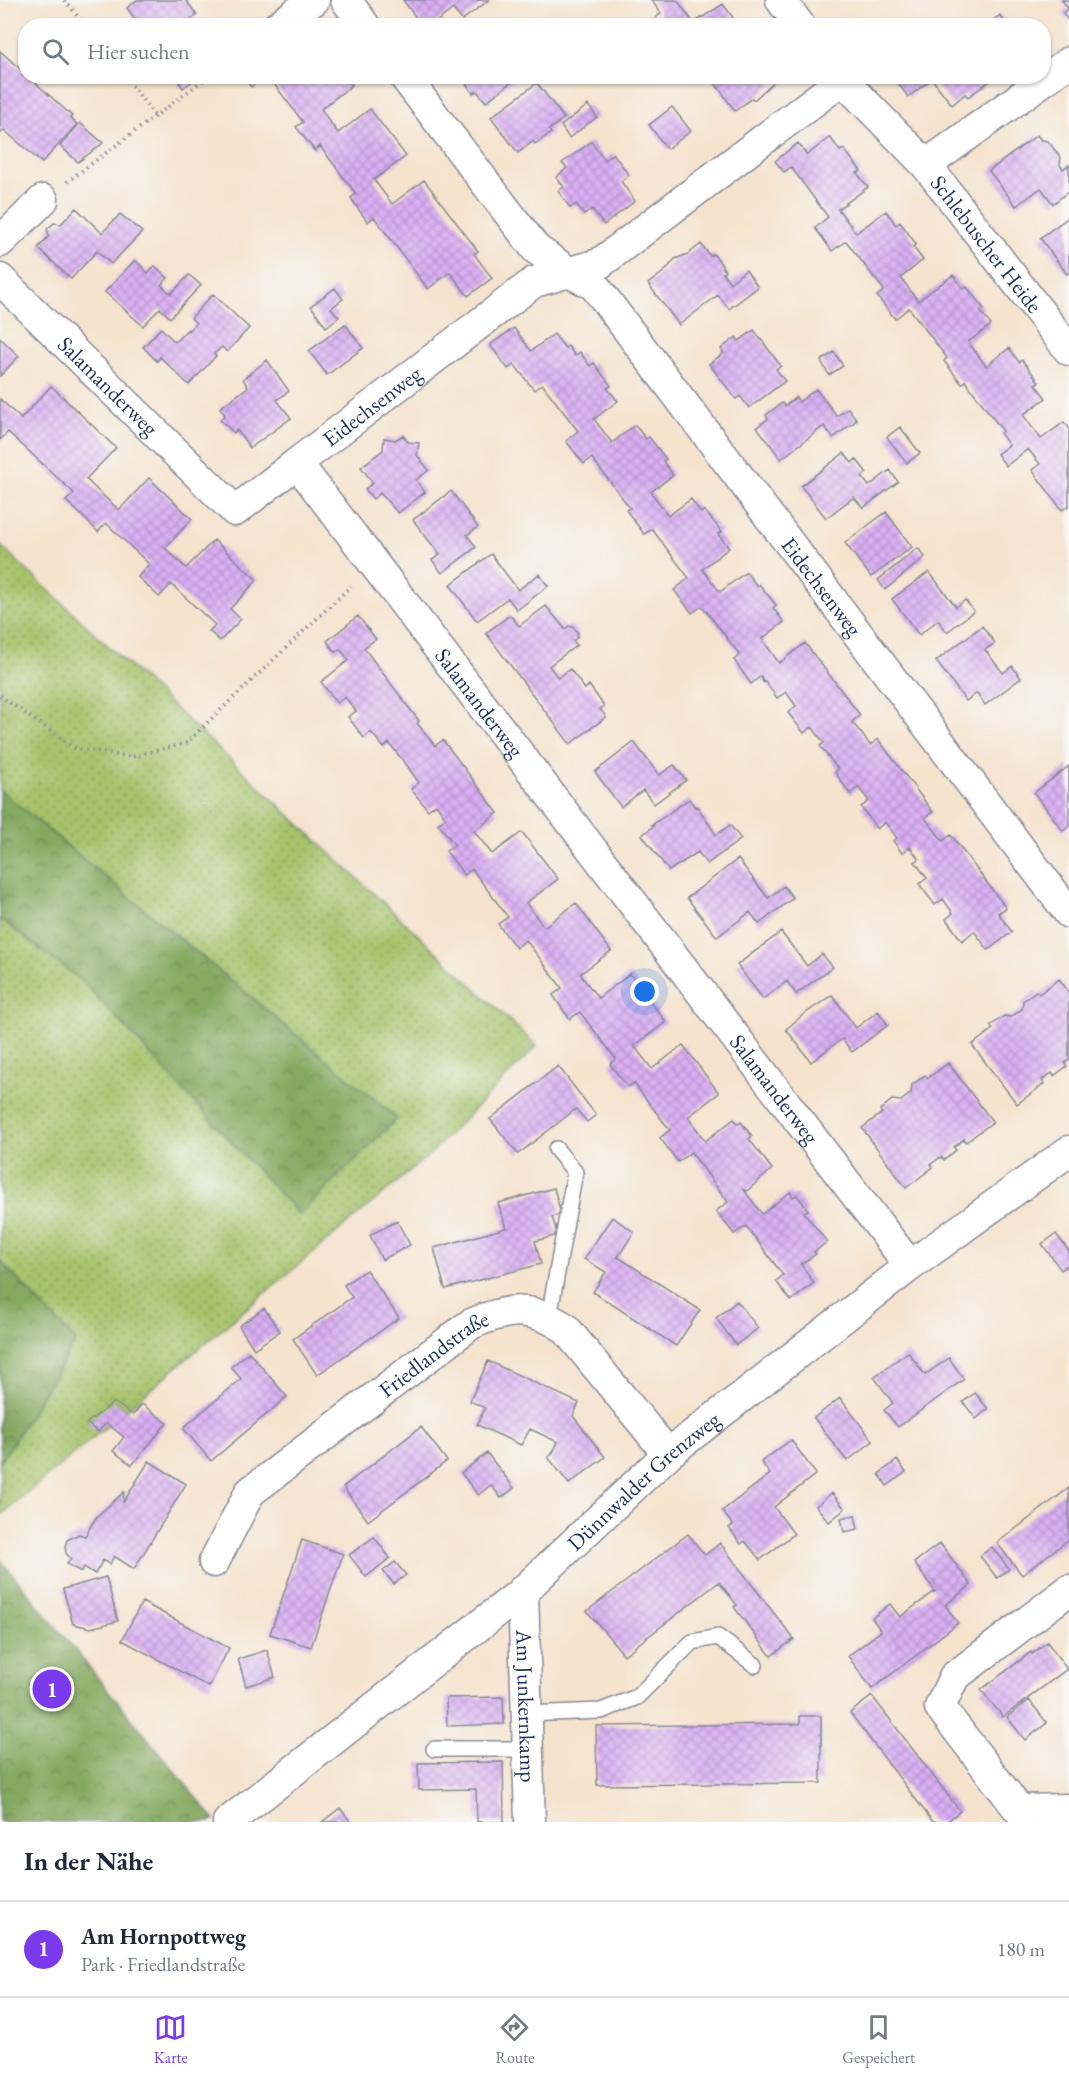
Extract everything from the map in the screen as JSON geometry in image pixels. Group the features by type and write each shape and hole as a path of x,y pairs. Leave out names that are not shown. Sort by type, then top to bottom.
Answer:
{"street":[{"path":"289,18 314,0"},
{"path":"346,0 359,18"},
{"path":"781,0 794,18"},
{"name":"Schlebuscher Heide","path":"1051,75 1069,62"},
{"name":"Eidechsenweg","path":"410,84 536,249 567,271 594,285 1069,913"},
{"name":"Eidechsenweg","path":"297,463 534,282 599,264 832,84"},
{"name":"Schlebuscher Heide","path":"846,84 926,165 1069,350"},
{"name":"Schlebuscher Heide","path":"926,165 1038,84"},
{"path":"0,242 43,200"},
{"name":"Salamanderweg","path":"0,279 235,511 297,463 909,1266"},
{"name":"Dünnwalder Grenzweg","path":"228,1822 523,1590 668,1454 909,1266 1069,1150"},
{"name":"Friedlandstraße","path":"214,1563 250,1492 471,1324 501,1313 518,1311 549,1317 565,1328 668,1454"},
{"name":"Am Junkernkamp","path":"523,1590 530,1822"},
{"path":"1069,1590 954,1677 940,1707 1019,1810 1069,1809"}],"lane":[{"path":"549,1317 575,1172 556,1149"},
{"path":"527,1714 602,1711 637,1697 692,1642 718,1637 755,1665"},
{"path":"434,1749 528,1749"}],"path":[{"path":"65,0 79,18"},
{"path":"130,84 155,116"},
{"path":"43,200 198,84"},
{"path":"0,696 75,748 131,757 186,743 375,563"}],"green space":[{"path":"0,545 537,1046 429,1155 0,1516 0,1463 76,1341 0,1261 0,919 82,981 397,1118 0,790"},
{"path":"0,790 397,1118 299,1215 82,981 0,919"},
{"path":"0,1261 76,1341 0,1463"},
{"path":"0,1559 214,1819 210,1822 0,1822"}],"building":[{"path":"137,0 186,0 197,15 193,18 134,18 127,8"},
{"path":"403,0 489,0 465,18 460,18 453,9 441,18 416,18"},
{"path":"651,0 677,0 690,18 656,18 661,13"},
{"path":"1062,0 1069,0 1069,22 1063,13 1068,8"},
{"path":"723,4 733,18 701,18"},
{"path":"0,51 18,67 18,84 37,84 72,116 70,118 77,124 42,163 4,130 0,134"},
{"path":"274,84 351,84 321,109 329,121 338,133 370,109 406,156 374,180 392,204 424,180 478,251 474,254 492,278 468,296 450,272 428,289 374,217 368,222 351,198 356,194 320,146 315,151 296,127 303,122"},
{"path":"466,84 509,84 486,102 477,91 473,93"},
{"path":"538,84 564,118 549,130 551,133 535,144 533,141 518,153 491,117"},
{"path":"716,84 771,84 754,100 752,98 735,111"},
{"path":"899,84 925,84 908,97"},
{"path":"936,84 986,84 968,97 965,94 952,105"},
{"path":"588,105 597,117 569,138 561,126"},
{"path":"672,107 691,131 667,149 649,125"},
{"path":"80,123 103,143 78,162 60,146"},
{"path":"1037,135 1041,140 1048,141 1061,158 1060,165 1063,169 1069,165 1069,191 1053,204 1041,188 1016,206 989,171"},
{"path":"830,137 840,151 844,149 861,171 857,173 868,187 838,209 856,233 886,211 896,225 900,222 916,244 913,247 923,260 901,278 918,301 953,275 963,289 967,287 984,309 980,311 991,325 968,342 986,366 1009,348 1019,362 1022,360 1039,382 1035,384 1046,398 1023,415 1041,439 1064,422 1069,428 1069,506 1062,510 1032,470 1040,464 1028,449 1006,466 997,454 1009,445 1000,433 1003,431 965,381 962,384 944,361 947,358 909,308 895,319 877,296 884,290 846,241 832,251 815,228 828,217 791,167 784,172 775,161 798,143 807,155"},
{"path":"591,142 605,160 613,153 629,175 621,181 635,201 604,225 592,209 584,215 576,204 570,208 558,191 564,187 556,177 567,168 562,163"},
{"path":"76,208 102,233 120,214 142,232 111,264 97,251 71,279 38,248 49,236 47,229 54,223 61,224"},
{"path":"1069,217 1069,272 1067,274 1040,238"},
{"path":"701,244 710,256 713,254 718,259 730,283 746,270 758,287 729,309 718,295 679,325 648,284 666,270 675,259 688,254"},
{"path":"135,260 148,273 155,266 168,278 161,285 171,294 189,275 201,285 170,318 160,308 143,326 105,292"},
{"path":"335,288 343,299 331,308 339,317 326,327 311,306"},
{"path":"213,294 249,328 227,352 222,347 214,354 216,356 189,385 160,357 157,361 143,347 161,328 175,342 196,323 191,318"},
{"path":"345,324 363,348 327,375 309,351"},
{"path":"514,328 531,351 554,334 565,348 568,346 575,356 580,352 590,366 594,363 611,386 607,388 618,401 594,419 612,443 635,425 646,439 649,437 666,459 663,461 673,475 651,492 668,516 691,499 701,513 704,510 722,532 718,534 729,548 702,569 720,592 746,572 757,586 759,584 776,605 773,608 784,622 762,639 779,663 805,643 860,715 852,722 870,745 878,739 933,812 925,818 943,841 951,835 1006,908 998,913 1012,932 988,950 974,931 962,941 946,919 953,913 943,899 935,905 919,884 927,878 915,862 919,859 910,847 902,853 893,841 897,838 885,822 877,829 861,807 869,801 858,787 850,794 835,772 838,769 820,746 824,743 812,727 804,733 788,713 796,706 786,692 777,698 765,681 763,682 761,676 751,684 734,660 740,655 702,606 692,613 674,590 689,578 652,529 644,534 626,510 630,508 592,458 584,464 566,441 578,431 542,384 534,390 514,364 508,369 490,345"},
{"path":"754,330 781,366 776,369 785,381 749,408 740,396 736,399 709,364 724,353 721,349 736,337 739,341"},
{"path":"0,338 19,356 0,376"},
{"path":"834,352 843,366 829,375 821,361"},
{"path":"267,360 289,391 277,400 291,418 250,448 237,430 234,433 220,420 225,415 220,408 248,387 243,379"},
{"path":"51,386 116,448 86,479 97,490 119,510 149,478 192,519 165,548 186,568 214,540 257,580 230,609 241,619 220,641 209,631 215,625 171,584 159,597 138,577 149,564 106,523 98,532 66,501 74,493 8,432 0,440 0,399 21,419"},
{"path":"816,389 837,416 848,408 857,420 833,438 824,426 781,459 757,427 768,419 766,415 782,403 785,406 796,397 799,402"},
{"path":"900,427 920,453 907,463 887,437"},
{"path":"403,435 408,442 419,443 417,455 429,470 416,480 425,492 398,513 380,493 373,499 365,489 373,483 361,467 383,450 384,438 395,440"},
{"path":"844,453 852,463 856,459 867,473 862,477 869,486 890,470 898,482 863,508 854,497 826,518 801,486"},
{"path":"451,491 478,527 467,535 476,547 442,573 432,560 440,555 413,520"},
{"path":"886,512 912,547 871,577 845,543"},
{"path":"918,548 925,557 885,590 878,580"},
{"path":"491,554 518,590 539,574 548,586 517,610 508,598 477,621 450,585"},
{"path":"929,572 956,607 965,600 974,611 947,632 938,620 919,635 892,599"},
{"path":"546,606 565,629 569,626 573,627 578,633 577,638 573,641 577,645 549,666 558,678 570,669 585,689 589,685 604,706 600,709 606,717 570,744 486,633 510,615 519,626"},
{"path":"358,616 376,639 364,648 419,721 417,723 435,746 443,740 498,813 474,831 492,854 522,832 558,879 526,903 544,927 576,903 611,951 580,974 598,998 630,974 666,1022 634,1046 652,1069 683,1045 719,1093 688,1117 705,1141 734,1119 738,1124 741,1122 752,1136 749,1139 772,1169 747,1191 744,1190 762,1214 790,1192 793,1197 797,1195 808,1210 804,1212 827,1242 814,1252 816,1254 802,1264 800,1263 814,1283 791,1301 776,1281 783,1275 746,1226 734,1234 716,1211 728,1202 691,1152 678,1162 660,1138 670,1130 634,1083 628,1087 619,1076 610,1064 616,1059 580,1012 570,1019 553,995 562,988 526,940 516,948 498,924 508,917 472,869 464,875 446,851 455,845 438,824 446,818 436,804 428,810 411,789 419,783 408,767 389,743 384,748 371,732 364,738 348,717 356,711 345,697 337,703 321,682 349,660 340,649 335,652 327,641"},
{"path":"982,626 995,643 985,650 1003,673 1012,666 1021,678 985,705 977,693 966,701 936,661"},
{"path":"634,742 659,775 674,765 686,780 654,804 643,790 621,807 595,772"},
{"path":"1069,766 1069,826 1063,831 1034,793"},
{"path":"689,799 695,807 697,806 716,835 730,825 741,839 707,864 698,852 669,871 642,835 654,826 652,825"},
{"path":"738,859 768,898 784,886 793,898 759,924 750,912 717,937 687,898"},
{"path":"781,932 807,966 822,954 833,967 796,994 787,981 763,999 737,965"},
{"path":"1059,979 1069,992 1069,1060 1065,1063 1067,1066 1054,1076 1052,1073 1042,1080 1044,1084 1017,1104 972,1045 993,1029 990,1026 1004,1016 1011,1017 1022,1009 1023,1001 1036,991 1039,994"},
{"path":"832,995 856,1028 878,1011 888,1025 852,1052 842,1039 811,1062 786,1029"},
{"path":"948,1063 993,1122 966,1142 964,1139 944,1160 941,1157 931,1164 933,1167 906,1188 862,1128 882,1113 880,1110 892,1100 901,1101 911,1093 912,1085 925,1075 928,1078"},
{"path":"558,1066 596,1115 587,1122 576,1109 518,1154 490,1119"},
{"path":"554,1188 561,1214 552,1217 558,1235 535,1241 541,1264 445,1289 434,1248 506,1228 498,1203"},
{"path":"612,1217 634,1232 618,1257 700,1310 676,1346 593,1292 606,1272 584,1259"},
{"path":"397,1221 410,1245 382,1260 370,1235"},
{"path":"1056,1234 1069,1251 1069,1264 1061,1270 1042,1244"},
{"path":"366,1270 399,1318 317,1375 293,1339 352,1297 344,1285"},
{"path":"737,1301 758,1328 736,1345 716,1318"},
{"path":"264,1308 280,1331 254,1349 239,1326"},
{"path":"249,1352 287,1397 211,1461 183,1428 241,1379 231,1367"},
{"path":"908,1352 925,1375 949,1358 964,1379 898,1427 884,1410 893,1403 874,1377"},
{"path":"488,1361 579,1403 573,1416 605,1457 569,1484 548,1457 558,1442 530,1429 521,1445 477,1425 485,1408 470,1401"},
{"path":"975,1393 988,1409 976,1419 963,1402"},
{"path":"840,1398 873,1441 847,1461 814,1418"},
{"path":"114,1402 133,1415 142,1404 167,1423 132,1465 113,1451 124,1437 106,1423 98,1432 87,1423"},
{"path":"421,1427 447,1461 368,1521 343,1487"},
{"path":"791,1440 816,1474 774,1507 794,1534 760,1560 745,1541 741,1544 729,1528 733,1525 722,1511 770,1474 761,1462"},
{"path":"487,1453 514,1488 501,1498 491,1485 478,1495 461,1473"},
{"path":"897,1460 906,1472 887,1486 879,1474"},
{"path":"149,1461 186,1484 134,1569 114,1556 110,1564 103,1560 95,1574 84,1567 81,1572 67,1564 71,1559 66,1553 67,1540 79,1534 85,1536 97,1516 124,1492 123,1503"},
{"path":"1069,1488 1069,1539 1022,1575 997,1543"},
{"path":"832,1493 845,1509 829,1522 816,1506"},
{"path":"855,1515 858,1529 844,1532 841,1518"},
{"path":"688,1534 705,1555 720,1543 794,1639 771,1656 734,1607 737,1605 719,1582 624,1655 587,1611"},
{"path":"374,1537 390,1558 366,1577 349,1555"},
{"path":"302,1540 343,1554 311,1647 270,1634"},
{"path":"940,1543 971,1585 945,1605 958,1623 872,1689 848,1656 881,1631 872,1618 890,1604 900,1617 935,1591 914,1563"},
{"path":"992,1547 1009,1569 997,1578 980,1556"},
{"path":"395,1562 406,1575 394,1584 383,1571"},
{"path":"106,1577 118,1621 91,1628 73,1624 63,1589"},
{"path":"142,1602 229,1648 209,1687 122,1640"},
{"path":"1047,1642 1067,1669 1003,1717 981,1690"},
{"path":"267,1650 275,1677 246,1686 238,1659"},
{"path":"872,1696 960,1811 946,1822 933,1822 850,1713"},
{"path":"503,1697 504,1724 447,1726 446,1698"},
{"path":"1029,1700 1047,1723 1025,1740 1007,1717"},
{"path":"800,1716 821,1716 821,1783 597,1785 596,1726 800,1724"},
{"path":"503,1762 504,1822 477,1822 476,1789 419,1790 418,1763"},
{"path":"340,1808 351,1822 322,1822"}],"place":[{"name":"Am Hornpottweg","path":"52,1689"}]}
